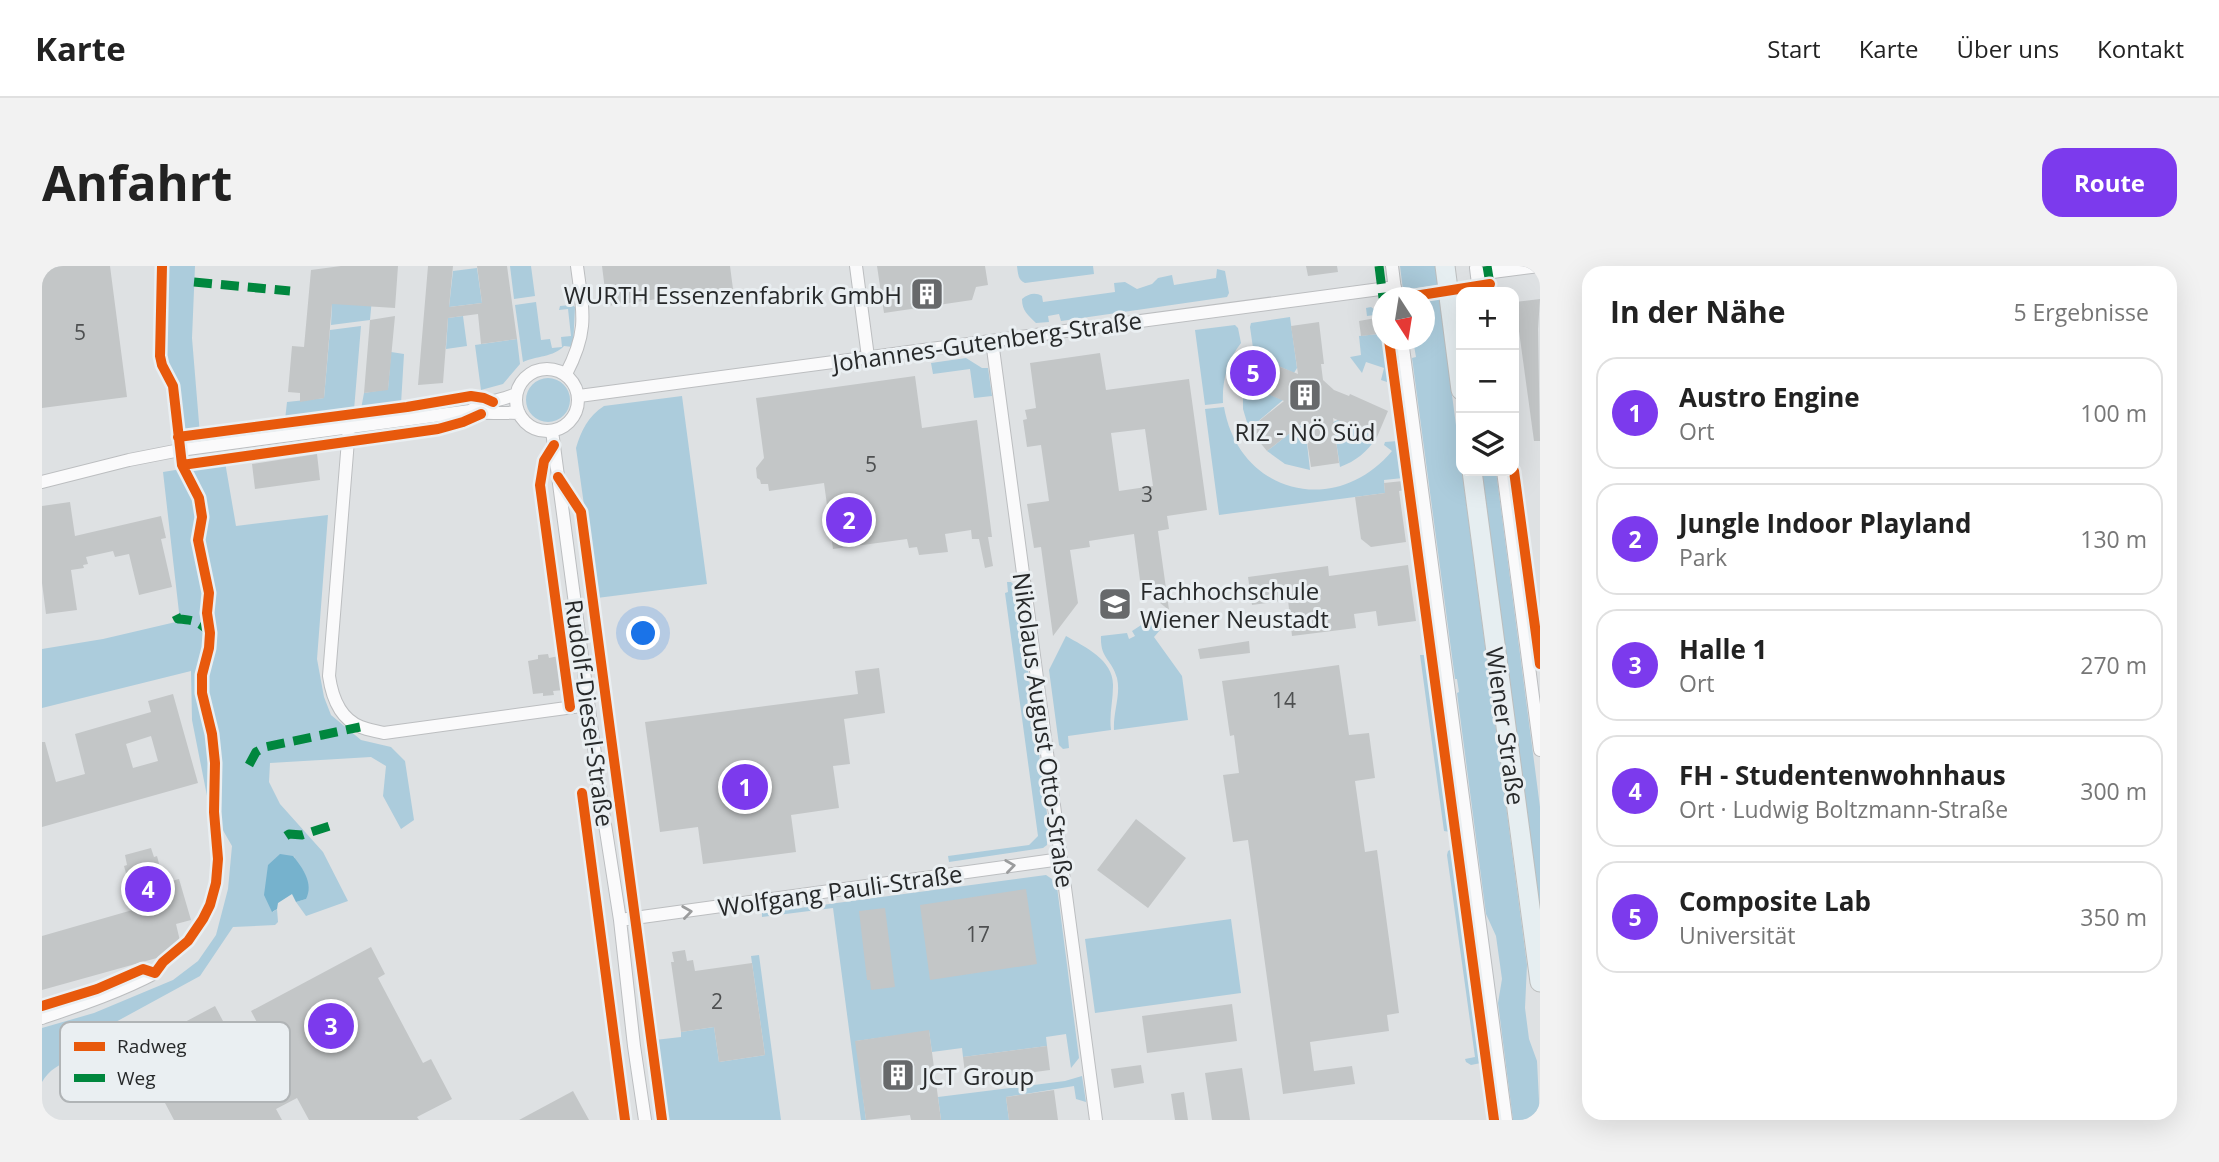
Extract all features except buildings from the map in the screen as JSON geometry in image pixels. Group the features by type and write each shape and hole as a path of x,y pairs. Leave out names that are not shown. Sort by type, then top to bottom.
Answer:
{"main road":[{"path":"1445,266 1456,351"},
{"name":"Wiener Straße","path":"1473,476 1540,982"}],"street":[{"path":"566,374 578,352 582,337 583,314 577,266"},
{"path":"856,266 868,357"},
{"path":"1392,266 1395,287"},
{"path":"1476,270 1540,266"},
{"name":"Johannes-Gutenberg-Straße","path":"579,396 992,341 1372,295"},
{"name":"Nikolaus August Otto-Straße","path":"992,341 1096,1120"},
{"path":"1403,350 1506,1120"},
{"path":"554,368 566,374 574,382 579,396 579,407 573,418 563,427 552,431 531,427 523,421 517,404 520,383 528,374 540,369 554,368"},
{"path":"42,482 129,460 201,447 470,411 479,404 501,400 517,404"},
{"path":"349,428 329,676 332,695 342,713 360,727 384,733 589,705"},
{"name":"Rudolf-Diesel-Straße","path":"552,431 645,1120"},
{"path":"1504,476 1540,750"},
{"name":"Wolfgang Pauli-Straße","path":"620,920 1061,859"},
{"path":"42,1018 100,998 155,973"}],"shaded area":[{"path":"158,266 195,266 192,338 200,435 178,437 173,386 157,357"},
{"path":"510,266 531,266 535,296 514,299"},
{"path":"1017,266 1093,266 1094,274 1025,283 1018,274"},
{"path":"1400,266 1435,266 1438,285 1403,287"},
{"path":"477,268 482,303 449,307 453,271"},
{"path":"1217,269 1225,271 1229,293 1227,297 1061,321 1059,314 1048,316 1049,322 1036,323 1022,303 1022,299 1032,294 1042,296 1043,302 1115,292 1114,283 1125,282 1137,289 1152,284 1158,278 1172,275 1174,285 1216,278"},
{"path":"373,287 370,320 331,325 332,304"},
{"path":"1439,296 1456,425 1456,476 1463,476 1527,965 1525,1008 1529,1039 1537,1061 1540,1120 1513,1120 1498,1003 1502,979 1496,936 1486,914 1457,693 1459,692 1455,679 1412,358 1416,357 1415,350 1435,350 1435,297"},
{"path":"536,302 541,340 550,339 552,348 562,347 561,337 571,336 568,309 559,310 560,306 575,307 573,347 564,346 550,354 523,362 515,305"},
{"path":"1366,308 1372,308 1372,315 1367,316"},
{"path":"463,316 467,346 446,349 448,318"},
{"path":"1290,317 1297,368 1294,373 1254,355 1250,327 1251,323"},
{"path":"1235,325 1241,343 1226,372 1223,403 1205,405 1195,330"},
{"path":"361,326 354,410 285,420 287,402 324,398 330,330"},
{"path":"1372,335 1372,350 1386,350 1390,383 1381,380 1384,368 1366,362 1362,373 1350,357 1361,355 1359,336"},
{"path":"517,339 520,364 503,384 481,390 475,345"},
{"path":"391,352 404,354 401,404 361,409 364,393 388,389"},
{"path":"966,358 982,368 988,368 992,396 974,398 970,369 933,374 931,363"},
{"path":"548,378 563,385 570,400 563,415 548,422 533,415 526,400 533,385"},
{"path":"1243,384 1283,400 1249,429 1243,409"},
{"path":"682,396 707,584 597,598 576,448 580,436 589,419 604,406"},
{"path":"1224,407 1233,437 1249,460 1269,477 1293,487 1318,489 1344,485 1369,472 1392,451 1384,445 1385,442 1398,441 1403,478 1384,480 1385,493 1219,515 1205,409"},
{"path":"1338,420 1377,437 1361,455 1340,467 1333,422"},
{"path":"1305,425 1310,470 1285,464 1267,451 1299,426"},
{"path":"225,462 236,526 328,515 317,659 324,697 331,715 361,740 391,747 405,761 414,820 401,829 383,796 386,766 371,757 270,763 269,782 280,804 323,852 348,901 306,916 296,902 306,899 294,856 273,912 277,909 278,922 275,925 233,927 200,976 116,1022 63,1022 94,1013 173,980 198,961 216,935 228,889 232,846 209,806 192,720 191,671 42,708 42,649 103,639 180,621 163,472"},
{"path":"1482,476 1497,476 1540,807 1540,912"},
{"path":"1007,582 1017,588 1050,836 1043,848 949,862 948,856 1029,845 1038,836 1005,593 1008,592"},
{"path":"1152,618 1161,629 1154,637 1182,676 1188,720 1114,730 1118,684 1115,672 1102,650 1101,636 1127,633 1129,639 1135,636 1132,631"},
{"path":"1066,636 1104,662 1112,677 1113,686 1111,730 1068,736 1069,748 1063,749 1059,745 1049,670"},
{"path":"1420,655 1426,655 1450,832 1444,831"},
{"path":"1452,849 1481,1063 1471,1065 1465,1059 1475,1057 1447,855"},
{"path":"1046,875 1052,879 1054,887 1057,887 1079,1058 1071,1068 1066,1034 1046,1037 1047,1046 963,1057 962,1048 932,1052 929,1031 856,1041 866,1120 861,1120 833,908 762,917 762,913"},
{"path":"1231,919 1241,993 1095,1013 1085,939"},
{"path":"759,955 781,1120 666,1120 655,1040 681,1037 681,1032 714,1027 719,1062 765,1055 751,956"},
{"path":"60,1023 60,1065 42,1082 42,1028"},
{"path":"1082,1076 1086,1102 1076,1099 1074,1086 1006,1097 1009,1120 941,1120 938,1097 1065,1081"}],"water":[{"path":"280,854 293,856 306,876 309,888 306,899 296,902 292,894 278,903 277,909 272,912 264,895 268,865"}],"marked path":[{"path":"1379,266 1382,287"},
{"path":"1487,266 1490,287"},
{"path":"194,282 290,291"},
{"path":"176,615 178,619 199,624 210,633"},
{"path":"249,765 256,752 265,747 360,727"},
{"path":"286,836 302,835 330,826"}],"cycle path":[{"path":"42,1006 97,989 143,969 155,973 163,962 188,941 203,919 216,883 218,859 214,812 215,763 212,734 202,693 202,675 209,648 209,593 198,540 202,517 199,498 182,465 173,386 160,356 162,266"},
{"path":"1435,293 1490,284"},
{"path":"1390,350 1494,1120"},
{"path":"178,437 471,396 493,402"},
{"path":"182,465 438,429 481,414"},
{"path":"554,445 544,461 540,485 570,707"},
{"path":"1515,476 1540,664"},
{"path":"558,477 581,512 662,1120"},
{"path":"582,793 625,1120"}],"place":[{"name":"WURTH Essenzenfabrik GmbH","path":"927,294"},
{"name":"Composite Lab","path":"1253,373"},
{"name":"RIZ - NÖ Süd","path":"1305,395"},
{"name":"Jungle Indoor Playland","path":"849,520"},
{"name":"Fachhochschule Wiener Neustadt","path":"1115,604"},
{"name":"Austro Engine","path":"745,787"},
{"name":"FH - Studentenwohnhaus","path":"148,889"},
{"name":"Halle 1","path":"331,1026"},
{"name":"JCT Group","path":"898,1075"}]}
